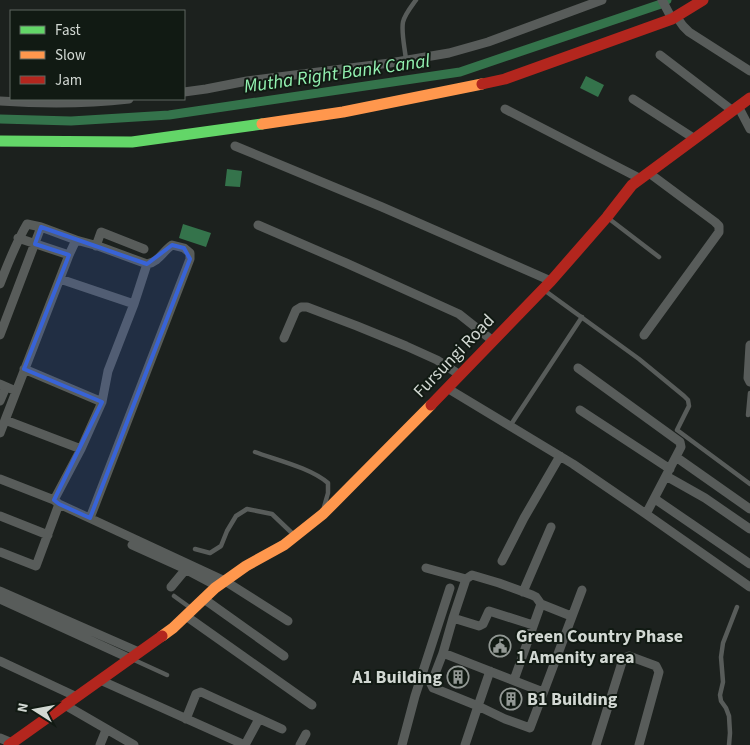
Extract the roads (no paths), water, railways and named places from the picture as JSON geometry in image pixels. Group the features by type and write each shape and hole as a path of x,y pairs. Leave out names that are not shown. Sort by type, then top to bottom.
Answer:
{"street":[{"path":"662,0 672,16 689,32 750,71"},
{"path":"0,141 132,142 343,112 504,80 672,16 703,0"},
{"path":"185,92 247,81 449,53 488,42 598,1"},
{"path":"660,55 736,108 750,129"},
{"name":"Fursungi Road","path":"11,744 173,628 221,584 246,566 284,545 323,514 547,285 607,217 632,185 750,98"},
{"path":"633,99 695,139"},
{"path":"0,101 88,103 119,100"},
{"path":"505,108 645,176 719,226 719,232 644,335"},
{"path":"235,146 382,207 547,285"},
{"path":"0,284 18,238 27,224 41,227 146,264 159,259 166,249 172,245 184,248 190,253 190,259 90,518"},
{"path":"258,225 459,314 493,341"},
{"path":"0,335 41,227"},
{"path":"96,246 101,232 144,249"},
{"path":"18,238 69,256"},
{"path":"0,433 76,240"},
{"path":"0,552 36,566 48,535 57,502 102,402 108,371 134,304 146,264"},
{"path":"60,279 134,304"},
{"path":"284,338 296,310 301,306 307,307 406,346 437,360 460,375"},
{"path":"750,345 748,378 750,382"},
{"path":"578,368 680,442 680,448 676,457 646,514"},
{"path":"24,369 102,402"},
{"path":"0,401 3,386 16,391"},
{"path":"447,388 560,456 750,587"},
{"path":"580,410 750,529"},
{"path":"5,420 82,449"},
{"path":"502,561 524,518 560,456"},
{"path":"676,457 750,509"},
{"path":"0,480 57,502 90,518 221,584 288,621"},
{"path":"655,499 750,564"},
{"path":"0,516 48,535"},
{"path":"523,592 551,527"},
{"path":"132,545 221,584"},
{"path":"426,568 466,579"},
{"path":"172,591 186,569"},
{"path":"571,616 541,604 536,597 474,575 469,576 466,579 432,686 530,728 582,590"},
{"path":"402,745 415,696 450,588"},
{"path":"0,591 135,656"},
{"path":"0,599 135,656"},
{"path":"204,599 284,656"},
{"path":"514,680 541,604"},
{"path":"453,618 479,626 483,624 489,611 533,625"},
{"path":"190,613 312,705"},
{"path":"443,653 543,692"},
{"path":"596,745 623,659 629,656 656,666 659,672 639,745"},
{"path":"0,661 77,697"},
{"path":"465,745 490,671"},
{"path":"100,680 245,745 259,719"},
{"path":"186,719 196,694 201,692 282,729"},
{"path":"65,705 134,745"},
{"path":"100,745 106,730"},
{"path":"300,745 306,734"},
{"path":"0,738 11,744"}],"lane":[{"path":"406,60 403,23 409,9 416,0"},
{"path":"607,217 659,257"},
{"path":"547,285 582,317 639,359 684,396 688,400 689,406 677,430 750,484"},
{"path":"510,426 582,317"},
{"path":"748,415 750,393"},
{"path":"255,452 322,478 328,483 328,493 323,514"},
{"path":"195,549 210,553 220,546 236,516 247,509 272,514 295,536"},
{"path":"172,591 190,613"},
{"path":"729,745 729,716 720,695 723,682 721,657 723,642 737,607"},
{"path":"135,656 167,675"}],"waterway":[{"name":"Mutha Right Bank Canal","path":"0,119 71,121 169,115 460,72 661,4 667,0"}],"place":[{"name":"Green Country Phase 1 Amenity area","path":"500,646"},
{"name":"A1 Building","path":"458,677"},
{"name":"B1 Building","path":"511,699"}]}
